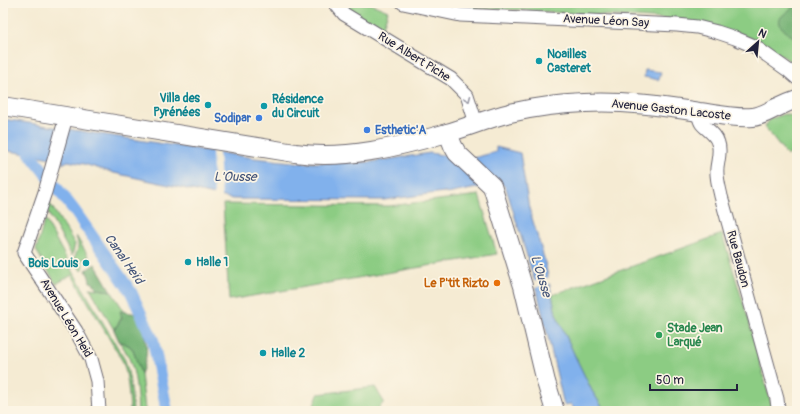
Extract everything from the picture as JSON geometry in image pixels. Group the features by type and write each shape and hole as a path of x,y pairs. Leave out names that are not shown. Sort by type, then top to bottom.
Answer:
{"main road":[{"name":"Avenue Gaston Lacoste","path":"3,106 64,122 301,154 314,154 356,153 411,143 448,133 509,113 531,109 586,103 619,103 640,104 733,117 753,117 764,114 797,99"},
{"path":"777,107 797,112"},
{"path":"448,133 457,153 492,186 523,286 546,382 555,411"}],"street":[{"name":"Rue Albert Piche","path":"335,3 344,14 451,79 467,95 476,123"},
{"name":"Avenue Léon Say","path":"403,3 460,15 697,27 735,38 754,46 797,78"},
{"name":"Rue Baudon","path":"698,112 701,123 715,136 718,142 720,157 717,166 717,176 721,196 777,399 777,411"},
{"name":"Avenue Léon Heid","path":"64,122 45,189 24,253 76,331 91,359 97,381 99,411"}],"green space":[{"path":"348,3 369,3 388,11 382,30 346,9"},
{"path":"428,3 797,3 797,62 795,65 780,54 750,38 683,20 450,6"},
{"path":"796,3 797,39 790,35 780,23 782,16"},
{"path":"785,114 797,117 797,151 787,155 765,127 770,119"},
{"path":"479,195 497,254 229,300 223,204 389,206"},
{"path":"49,202 75,244 72,256 47,211"},
{"path":"45,219 74,273 125,360 133,411 130,411 129,392 123,362 72,275 56,284 36,250"},
{"name":"Stade Jean Larqué","path":"722,234 747,315 772,407 770,411 605,411 592,391 575,356 556,314 552,295"},
{"path":"76,236 89,257 81,260 84,268 81,271 74,258 78,247"},
{"path":"95,264 111,291 97,289 93,283 90,282 86,270"},
{"path":"90,288 111,291 125,312 121,311 122,317 114,330"},
{"path":"120,311 137,314 143,330 147,351 141,374 133,350 130,346 119,341 114,330 122,318"},
{"path":"119,341 130,346 133,350 141,374 145,409 148,411 138,411 136,383 132,366"},
{"path":"375,387 384,402 376,411 312,411 318,394"}],"water":[{"path":"645,70 661,72 659,80 644,77"},
{"name":"L'Ousse","path":"3,119 254,158 302,163 371,162 430,153 448,156 458,162 496,152 496,147 520,153 529,208 544,258 556,314 592,391 605,411 575,411 571,404 564,405 535,282 506,188 501,183 447,194 444,192 384,200 233,199 114,173 84,164 68,161 62,164 63,160 3,150"}],"pier":[{"path":"212,150 219,152 222,198 214,197"},
{"path":"550,277 552,283 534,288 532,282"}],"waterway":[{"name":"Canal Heïd","path":"23,141 31,155 74,210 131,292 153,340 167,411"}],"place":[{"name":"Noailles Casteret","path":"539,61"},
{"name":"Villa des Pyrénées","path":"208,105"},
{"name":"Résidence du Circuit","path":"264,106"},
{"name":"Sodipar","path":"259,118"},
{"name":"Esthetic'A","path":"367,130"},
{"name":"Halle 1","path":"188,262"},
{"name":"Bois Louis","path":"86,263"},
{"name":"Le P'tit Rizto","path":"497,283"},
{"name":"Stade Jean Larqué","path":"659,335"},
{"name":"Halle 2","path":"263,353"}]}
